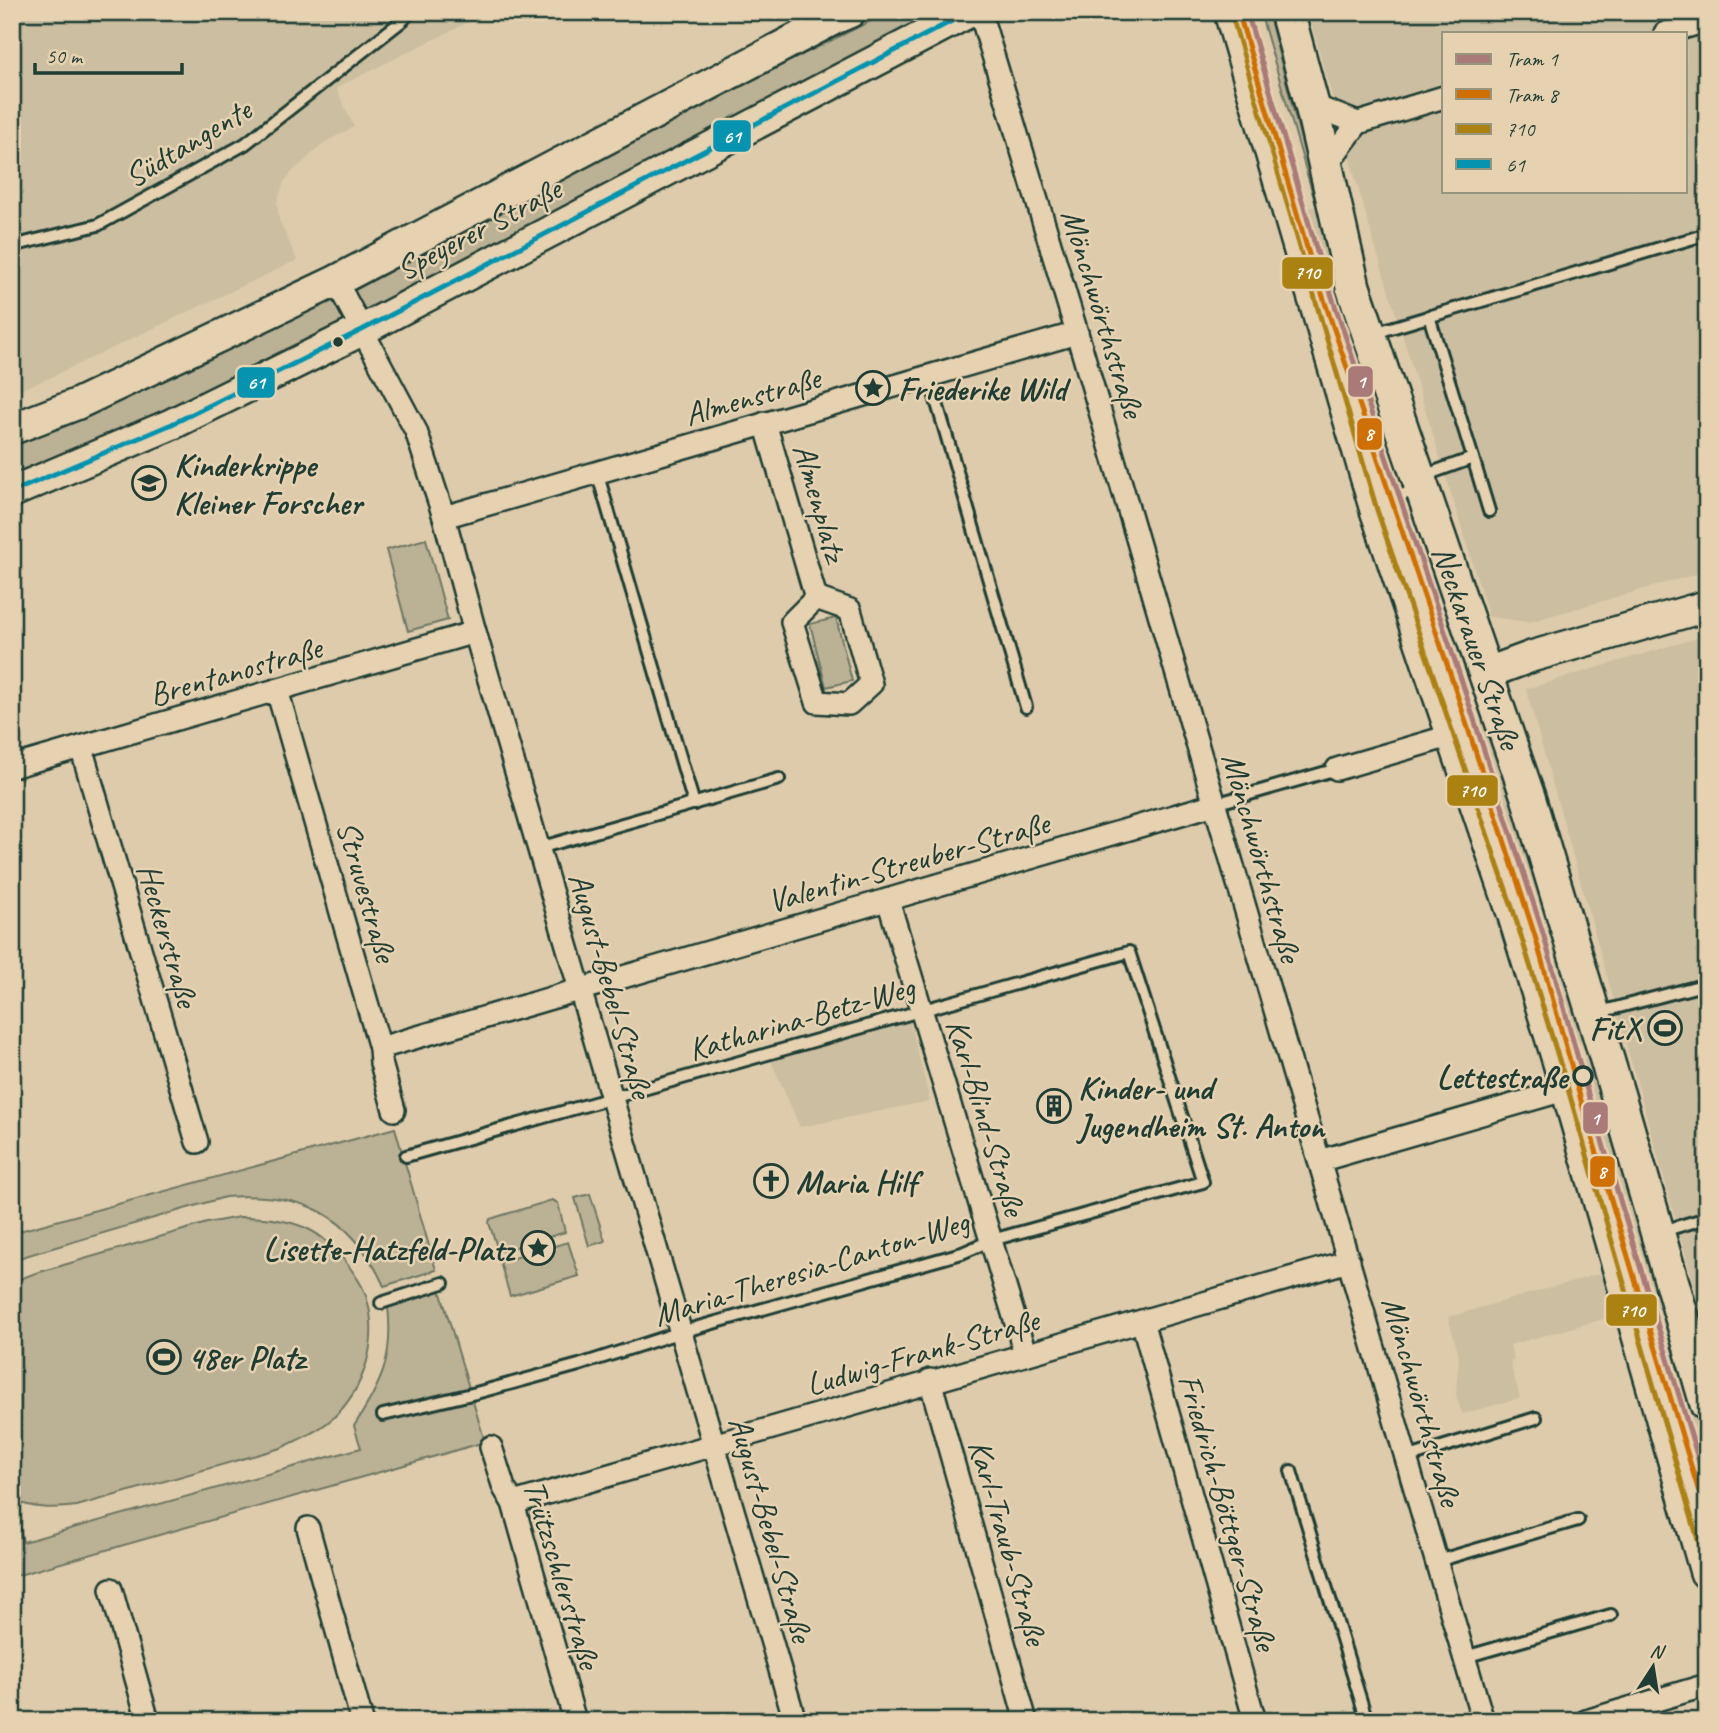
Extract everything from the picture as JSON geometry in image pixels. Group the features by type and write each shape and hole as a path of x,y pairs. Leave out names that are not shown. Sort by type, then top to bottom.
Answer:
{"main road":[{"name":"Neckarauer Straße","path":"1231,12 1377,510 1514,914 1568,1089 1707,1572"},
{"name":"Neckarauer Straße","path":"1287,12 1312,106 1353,287 1528,797 1657,1232 1699,1351 1707,1404"},
{"path":"1438,690 1487,673"}],"street":[{"name":"Speyerer Straße","path":"12,492 172,424 362,330 969,12"},
{"name":"Mönchwörthstraße","path":"981,12 1483,1721"},
{"name":"Speyerer Straße","path":"12,429 77,404 336,281 840,14"},
{"path":"1668,32 1707,21"},
{"path":"1312,106 1358,122 1442,98"},
{"path":"1325,167 1358,122"},
{"name":"August-Bebel-Straße","path":"336,281 416,431 444,517 475,632 795,1721"},
{"name":"Almenstraße","path":"444,517 1077,333"},
{"name":"Almenplatz","path":"765,424 816,598"},
{"name":"Almenplatz","path":"816,598 850,610 871,684 849,704 817,702 792,622 816,598"},
{"path":"1487,673 1533,656 1707,606"},
{"name":"Brentanostraße","path":"12,767 475,632"},
{"name":"Struvestraße","path":"277,690 380,1048 381,1063 394,1110"},
{"name":"Valentin-Streuber-Straße","path":"1337,769 1453,735"},
{"name":"Heckerstraße","path":"81,747 197,1142"},
{"name":"Valentin-Streuber-Straße","path":"380,1048 1215,804"},
{"name":"Karl-Blind-Straße","path":"888,900 1025,1353"},
{"path":"1320,1161 1568,1089"},
{"name":"Ludwig-Frank-Straße","path":"513,1503 1349,1261"},
{"name":"Friedrich-Böttger-Straße","path":"1142,1321 1255,1721"},
{"name":"Karl-Traub-Straße","path":"930,1381 1027,1721"},
{"name":"Trützschlerstraße","path":"491,1447 504,1488 513,1503 575,1721"},
{"path":"307,1528 362,1721"},
{"path":"111,1589 148,1721"},
{"path":"1586,1721 1707,1685"}],"lane":[{"name":"Südtangente","path":"12,246 98,225 244,144 406,16"},
{"path":"1368,335 1707,234"},
{"path":"1429,316 1489,512"},
{"path":"929,376 1026,707"},
{"path":"1377,510 1422,484 1434,472 1473,458"},
{"path":"597,472 694,804"},
{"name":"Valentin-Streuber-Straße","path":"1215,804 1337,769"},
{"path":"539,848 779,779"},
{"name":"Katharina-Betz-Weg","path":"406,1156 1129,952 1203,1182"},
{"path":"1594,1014 1707,984"},
{"name":"Maria-Theresia-Canton-Weg","path":"383,1415 579,1365 681,1332 962,1253 992,1240 1203,1182"},
{"path":"1657,1232 1700,1220"},
{"path":"381,1303 443,1283"},
{"path":"1406,1458 1536,1418"},
{"path":"1291,1471 1367,1721"},
{"path":"1437,1561 1578,1520"},
{"path":"1465,1657 1611,1615"}],"shaded area":[{"path":"12,12 489,12 336,88 354,127 325,142 292,172 284,182 277,202 279,220 297,260 12,393"},
{"path":"940,12 369,316 150,421 12,474 12,444 79,418 355,290 718,96 887,13"},
{"path":"1260,12 1268,12 1318,205 1316,205"},
{"path":"1308,12 1707,12 1707,571 1529,622 1489,617 1372,236"},
{"path":"1318,205 1469,664 1464,667 1454,664 1447,655 1373,453 1300,211"},
{"path":"426,539 448,620 408,631 386,550"},
{"path":"836,618 852,681 826,687 810,624"},
{"path":"1707,635 1707,1331 1526,689"},
{"path":"1471,722 1490,725 1588,1049 1570,1037"},
{"path":"910,1022 930,1101 800,1127 771,1061"},
{"path":"1573,1055 1591,1061 1653,1268 1707,1452 1707,1505"},
{"path":"395,1128 436,1270 384,1286 371,1261 340,1224 301,1204 253,1196 225,1197 12,1260 12,1233"},
{"path":"590,1194 605,1241 589,1246 575,1198"},
{"path":"552,1200 558,1203 565,1232 503,1251 498,1250 490,1219"},
{"path":"239,1217 283,1221 313,1232 336,1251 359,1282 370,1312 370,1346 361,1378 344,1407 320,1428 281,1448 77,1506 44,1508 12,1500 12,1282 207,1223"},
{"path":"568,1242 579,1276 510,1296 500,1262"},
{"path":"1602,1273 1614,1316 1510,1345 1514,1360 1510,1362 1520,1398 1462,1414 1456,1394 1459,1355 1448,1317"},
{"path":"440,1290 485,1442 12,1577 12,1519 18,1521 23,1542 361,1448 354,1426 372,1397 387,1356 388,1307"}],"tram line":[{"name":"1","path":"1247,12 1318,255 1462,682 1543,933 1590,1101 1707,1488"},
{"name":"8","path":"1239,14 1310,258 1454,685 1535,936 1582,1104 1699,1492"}],"transit line":[{"name":"61","path":"12,492 172,424 362,330 969,12"},
{"name":"710","path":"1231,12 1377,510 1514,913 1568,1089 1707,1571"}],"place":[{"name":"Friederike Wild","path":"873,388"},
{"name":"Kinderkrippe Kleiner Forscher","path":"149,483"},
{"name":"FitX","path":"1665,1028"},
{"name":"Lettestraße","path":"1583,1076"},
{"name":"Kinder- und Jugendheim St. Anton","path":"1054,1106"},
{"name":"Maria Hilf","path":"771,1181"},
{"name":"Lisette-Hatzfeld-Platz","path":"538,1248"},
{"name":"48er Platz","path":"164,1357"}]}
